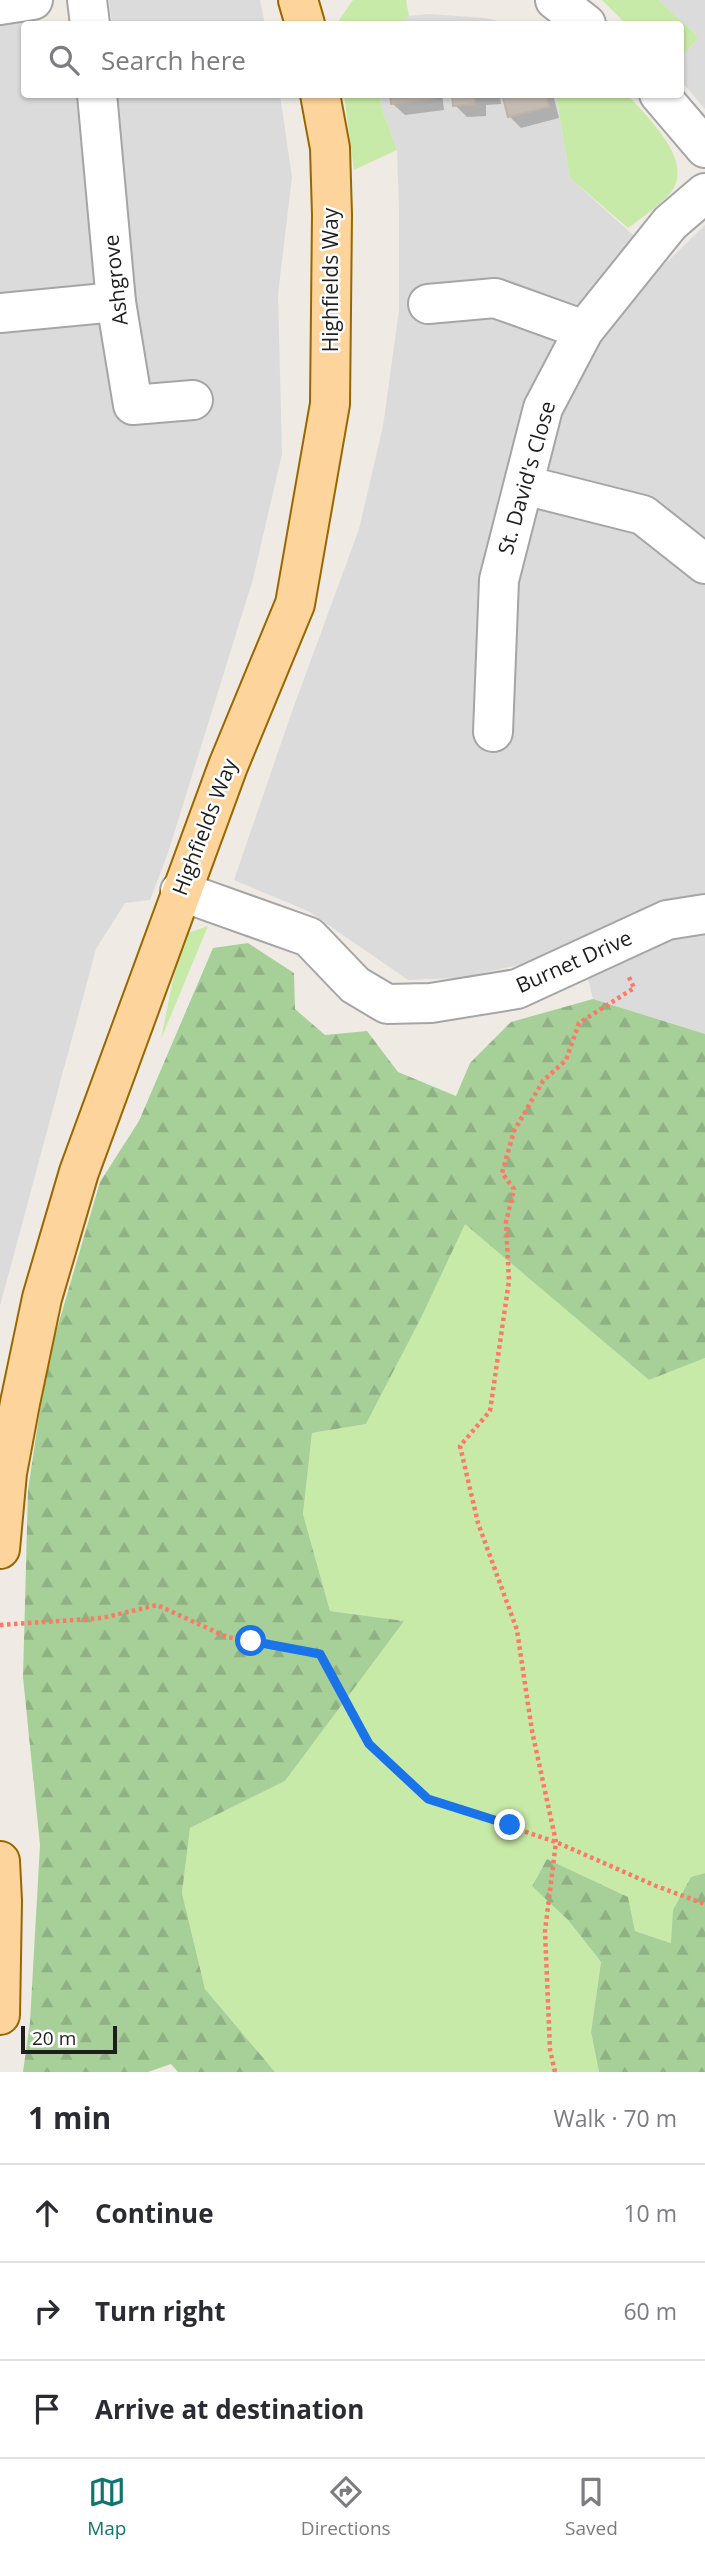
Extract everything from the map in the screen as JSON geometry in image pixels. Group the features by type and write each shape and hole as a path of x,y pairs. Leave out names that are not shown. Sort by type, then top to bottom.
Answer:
{"main road":[{"path":"298,0 303,21"},
{"name":"Highfields Way","path":"0,1549 10,1401 79,1172 180,891 295,604 330,404 332,202 330,148 321,98"},
{"path":"0,1861 0,2015"}],"street":[{"path":"0,5 33,0"},
{"path":"87,0 90,21"},
{"path":"555,0 582,21"},
{"name":"Ashgrove","path":"97,98 117,302 133,405 193,400"},
{"path":"662,98 705,148"},
{"name":"St. David's Close","path":"493,732 499,580 543,408 584,330 670,223 705,194"},
{"path":"428,304 495,298 584,330"},
{"path":"0,313 117,302"},
{"path":"524,485 643,515 705,564"},
{"name":"Burnet Drive","path":"180,891 309,937 355,985 387,1004 431,1003 517,989 667,920 705,914"}],"path":[{"path":"555,2072 550,2050 545,1931 556,1842 532,1731 517,1630 478,1523 460,1446 490,1411 509,1281 506,1222 514,1189 502,1173 514,1131 543,1081 566,1060 579,1023 634,988"},
{"path":"0,1625 102,1618 157,1605 227,1637 320,1654 369,1744 428,1799 556,1842 656,1886 705,1904"}],"shaded area":[{"path":"0,0 26,0 29,21 21,21 21,98 280,98 292,177 278,294 282,454 253,579 168,853 150,900 125,903 96,949 0,1306"},
{"path":"109,0 260,0 264,21 112,21"},
{"path":"658,0 705,0 705,109 684,84 684,54 699,37"},
{"path":"428,14 498,21 402,21 409,16"},
{"path":"380,98 557,98 570,178 665,264 705,225 705,1034 593,999 581,951 460,978 408,980 308,911 234,880 359,529 383,426 399,310 399,209 397,150"}],"green space":[{"path":"353,0 406,0 409,16 402,21 339,20"},
{"path":"602,0 658,0 681,21 623,21"},
{"path":"684,23 699,37 684,54"},
{"path":"344,98 380,98 397,150 354,170"},
{"path":"557,98 631,98 655,125 672,150 677,163 678,176 671,192 628,228 570,178"},
{"path":"208,926 161,1039 180,945 188,933"},
{"path":"248,943 294,973 295,1009 325,1035 367,1031 398,1072 456,1096 470,1063 511,1022 593,999 705,1034 705,1358 649,1380 465,1224 421,1318 366,1424 312,1433 303,1514 330,1611 404,1621 285,1781 190,1828 182,1893 205,1989 275,2072 178,2072 171,2064 148,2072 23,2072 30,2022 40,1845 23,1677 28,1490 47,1363 100,1182 139,1121 213,948"},
{"path":"465,1223 649,1380 705,1358 705,1873 691,1877 672,1943 635,1931 628,1897 547,1859 532,1885 568,1920 601,1962 591,2032 599,2072 275,2072 205,1989 182,1893 190,1828 285,1781 403,1621 330,1611 303,1514 312,1433 366,1424 421,1318"},
{"path":"547,1859 628,1897 635,1931 671,1943 673,1910 691,1877 705,1873 705,2072 599,2072 591,2032 601,1962 568,1920 532,1886"}],"building":[{"path":"390,98 434,99 391,104"},
{"path":"452,98 475,98 475,104 453,106"},
{"path":"503,98 547,98 549,107 508,117"}],"route":[{"path":"251,1641 320,1654 369,1744 428,1799 510,1825"}]}
